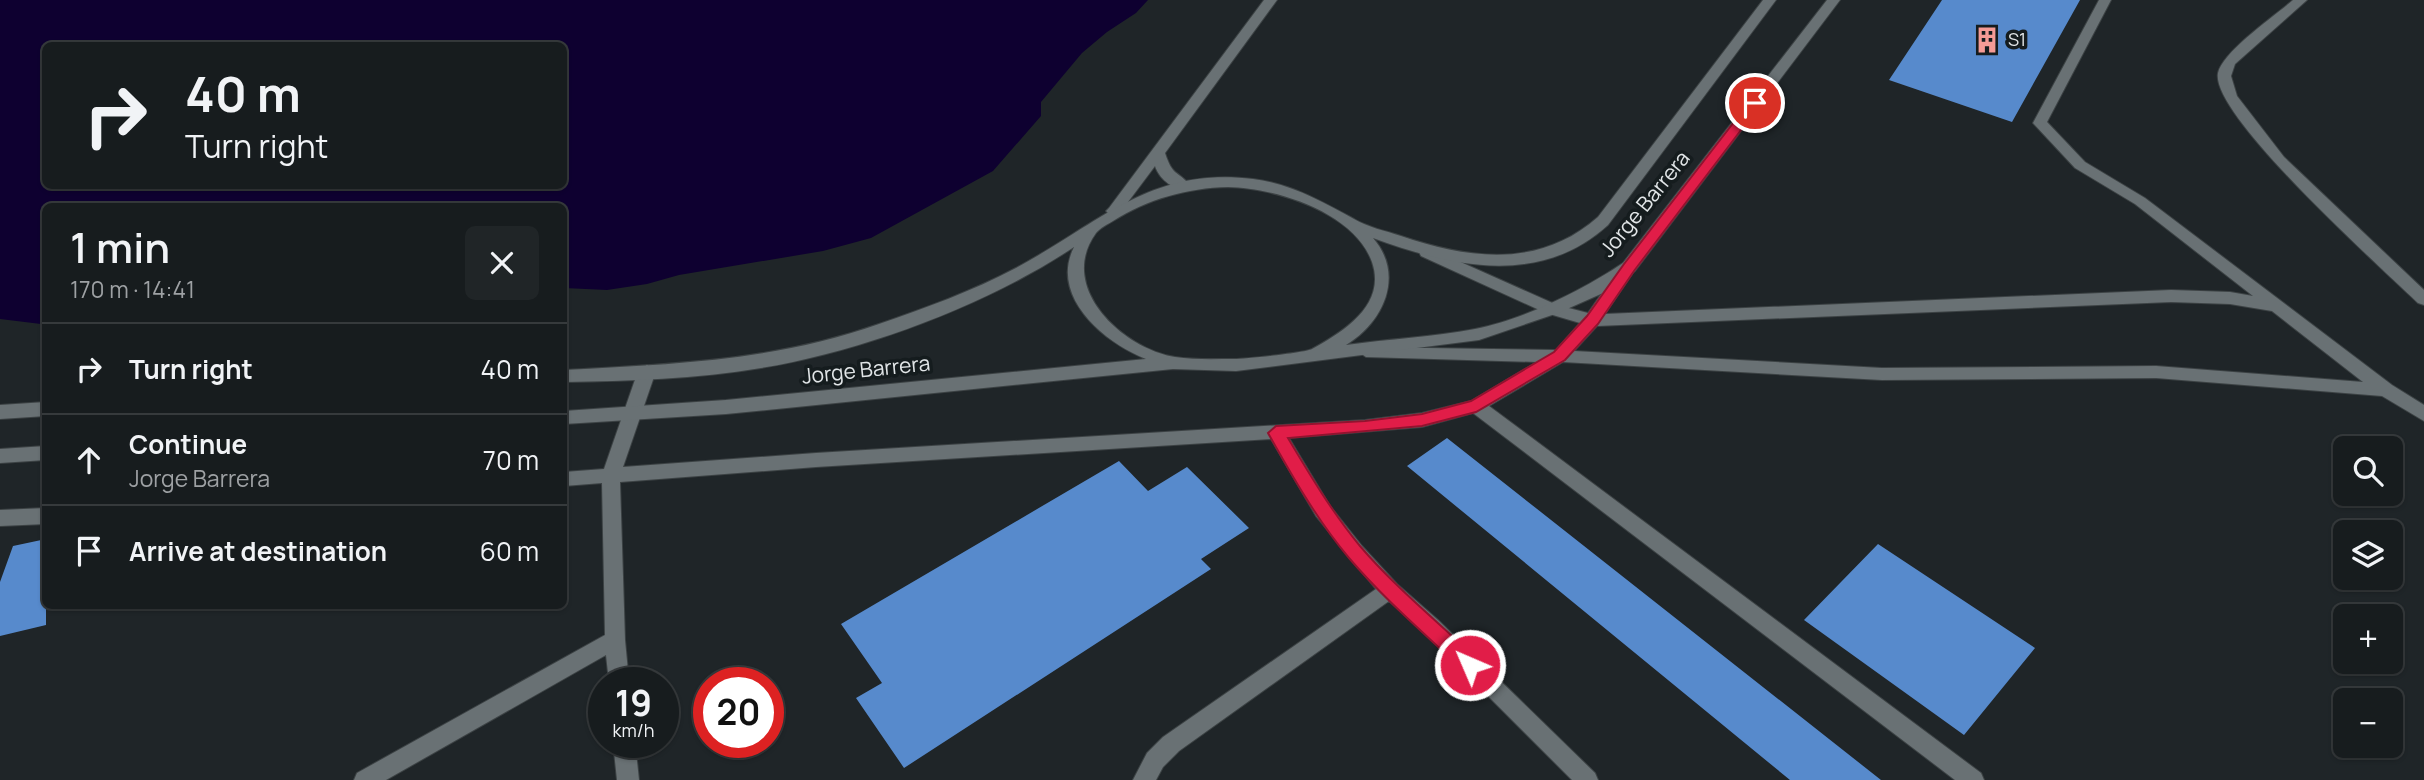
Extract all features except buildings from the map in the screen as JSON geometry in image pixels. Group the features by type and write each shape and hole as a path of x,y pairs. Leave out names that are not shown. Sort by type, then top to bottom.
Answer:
{"street":[{"path":"1114,211 1271,0"},
{"name":"Jorge Barrera","path":"1351,224 1427,252 1478,261 1535,258 1574,244 1603,221 1770,0"},
{"name":"Jorge Barrera","path":"567,418 726,407 1173,363 1236,365 1479,334 1552,309 1597,289 1629,267 1834,0"},
{"path":"2105,0 2040,123 2080,164 2140,201 2386,390 2424,414"},
{"path":"2301,0 2228,62 2224,76 2230,97 2279,160 2424,299"},
{"path":"1158,153 1164,172 1183,186"},
{"name":"Jorge Barrera","path":"567,376 734,366 808,351 886,328 1027,270 1114,211 1141,197 1183,186 1237,183 1300,195 1327,208 1351,224 1368,240 1378,258 1383,278 1379,298 1369,317 1351,334 1328,347 1300,356"},
{"name":"Jorge Barrera","path":"1091,228 1080,245 1076,265 1077,285 1085,305 1099,324 1119,340 1144,354 1173,363"},
{"path":"1427,252 1552,309 1592,320 2171,296 2230,298 2277,306"},
{"path":"567,479 816,460 1365,427 1422,420 1476,406 1560,356 1592,320 1629,267"},
{"path":"1352,350 1560,356 1882,374 2156,372 2386,390"},
{"path":"618,667 611,475 647,371"},
{"path":"1476,406 1973,780"},
{"path":"0,412 42,409"},
{"path":"1276,433 1323,511 1355,552 1390,590 1431,626 1587,780"},
{"path":"0,456 42,453"},
{"path":"0,518 42,516"},
{"path":"1144,780 1155,760 1171,744 1390,590"},
{"path":"365,780 615,640"},
{"path":"626,758 628,780"}],"shaded area":[{"path":"0,0 1148,0 1136,13 1082,53 1041,102 1041,116 993,171 871,238 823,251 607,290 567,288 567,203 42,203 41,324 0,319"}],"place":[{"name":"S1","path":"1987,40"}],"route":[{"path":"1470,665 1390,590 1355,552 1323,511 1276,433 1422,420 1476,406 1560,356 1592,320 1629,267 1755,103"}]}
